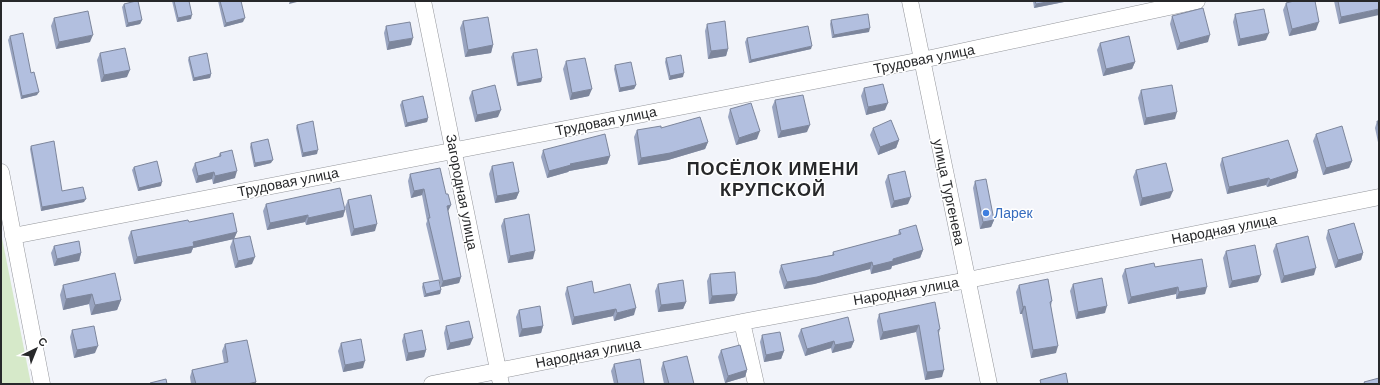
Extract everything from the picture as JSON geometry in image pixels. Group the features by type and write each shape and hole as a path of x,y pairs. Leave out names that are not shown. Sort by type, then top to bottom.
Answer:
{"street":[{"name":"Загородная улица","path":"423,1 500,377"},
{"name":"улица Тургенева","path":"910,1 989,384"},
{"name":"Трудовая улица","path":"13,236 922,60 1197,1"},
{"path":"1,172 42,384"},
{"name":"Народная улица","path":"432,384 500,377 742,322 968,280 1379,198"},
{"path":"742,322 756,384"}],"green space":[{"path":"1,233 31,384 1,384"}],"building":[{"path":"138,1 142,20 128,23 124,4"},
{"path":"174,1 189,1 192,15 178,18"},
{"path":"220,1 241,1 245,18 226,23"},
{"path":"1035,1 1052,1 1036,4"},
{"path":"1294,1 1315,1 1319,22 1292,29 1286,3"},
{"path":"1338,1 1379,1 1379,9 1341,17"},
{"path":"1203,8 1210,35 1180,43 1172,16"},
{"path":"1264,9 1269,33 1240,39 1235,14"},
{"path":"88,11 93,35 59,42 54,18"},
{"path":"868,14 870,28 834,35 831,20"},
{"path":"488,17 493,45 468,50 463,21"},
{"path":"725,21 728,49 711,51 707,24"},
{"path":"410,22 413,38 389,42 386,26"},
{"path":"808,26 812,46 751,60 747,38"},
{"path":"23,33 31,73 34,72 39,92 22,96 10,36"},
{"path":"1129,36 1135,62 1106,69 1100,43"},
{"path":"125,48 130,70 104,75 100,53"},
{"path":"537,49 542,78 518,83 513,53"},
{"path":"207,53 211,74 194,78 189,57"},
{"path":"681,55 684,73 670,76 666,58"},
{"path":"585,58 592,89 572,93 566,61"},
{"path":"631,62 636,85 620,88 615,65"},
{"path":"883,84 888,103 868,107 864,88"},
{"path":"495,85 501,110 477,115 472,91"},
{"path":"1172,85 1177,112 1146,118 1141,90"},
{"path":"803,95 810,125 781,131 775,100"},
{"path":"423,96 428,118 407,123 402,101"},
{"path":"751,103 760,131 739,138 730,109"},
{"path":"700,117 708,142 670,153 641,158 637,130 661,126 661,128"},
{"path":"891,120 899,140 880,147 873,128"},
{"path":"313,121 318,150 303,153 297,125"},
{"path":"1342,126 1352,161 1326,168 1316,134"},
{"path":"605,134 610,156 570,164 571,165 549,171 543,150"},
{"path":"268,139 273,160 255,163 251,143"},
{"path":"1288,140 1298,171 1270,180 1269,178 1229,187 1222,158"},
{"path":"54,141 62,191 83,187 86,199 42,207 31,146"},
{"path":"232,150 237,171 215,176 214,172 198,176 195,163 221,156 220,153"},
{"path":"157,161 162,182 139,188 134,167"},
{"path":"513,162 519,192 497,196 492,166"},
{"path":"1166,163 1173,191 1142,198 1136,170"},
{"path":"440,168 446,194 448,194 451,205 447,206 461,277 443,281 428,218 430,218 424,189 414,191 410,174"},
{"path":"905,171 911,197 894,201 888,175"},
{"path":"986,179 994,220 983,222 975,181"},
{"path":"340,188 345,210 308,218 308,215 270,223 266,204"},
{"path":"371,195 377,224 354,229 348,200"},
{"path":"233,213 237,232 193,242 194,246 137,257 131,231 188,220 189,222"},
{"path":"529,214 535,251 510,256 504,219"},
{"path":"1354,223 1363,253 1338,260 1328,230"},
{"path":"916,225 923,250 893,259 893,261 873,266 872,262 817,277 787,282 781,265 834,255 833,252 901,234 899,230"},
{"path":"250,236 255,257 238,261 233,239"},
{"path":"1308,236 1316,268 1284,276 1276,244"},
{"path":"79,241 81,253 57,259 54,246"},
{"path":"1255,245 1261,275 1232,281 1226,251"},
{"path":"1202,259 1207,287 1179,292 1178,287 1131,297 1125,269 1154,263 1155,267"},
{"path":"735,272 737,294 712,296 710,274"},
{"path":"115,273 121,300 95,305 92,294 66,299 63,285"},
{"path":"1102,278 1107,306 1078,312 1073,284"},
{"path":"1048,279 1052,301 1050,302 1058,346 1033,350 1025,306 1023,307 1019,285"},
{"path":"439,280 441,290 426,294 423,283"},
{"path":"683,280 686,302 661,305 658,284"},
{"path":"592,281 594,293 630,284 636,308 617,313 616,309 574,317 567,287"},
{"path":"935,302 940,329 938,330 944,370 927,372 919,325 883,332 879,314"},
{"path":"540,306 543,326 522,329 519,310"},
{"path":"848,317 854,341 835,345 834,341 807,349 801,329"},
{"path":"469,321 473,338 450,343 446,326"},
{"path":"94,326 98,346 77,350 72,330"},
{"path":"422,330 426,350 408,353 404,334"},
{"path":"780,332 784,351 766,355 762,335"},
{"path":"361,339 365,361 345,365 341,343"},
{"path":"247,340 256,382 247,384 196,384 192,370 228,362 225,344"},
{"path":"740,345 747,370 728,376 721,350"},
{"path":"687,356 694,384 669,384 663,362"},
{"path":"640,359 644,383 618,384 614,364"},
{"path":"1066,373 1068,384 1041,384 1040,380"},
{"path":"1379,378 1379,384 1365,384 1364,382"},
{"path":"166,379 167,384 150,384 150,383"}],"place":[{"name":"Ларек","path":"986,213"}],"district":[{"name":"ПОСЁЛОК ИМЕНИ КРУПСКОЙ","path":"773,179"}]}
